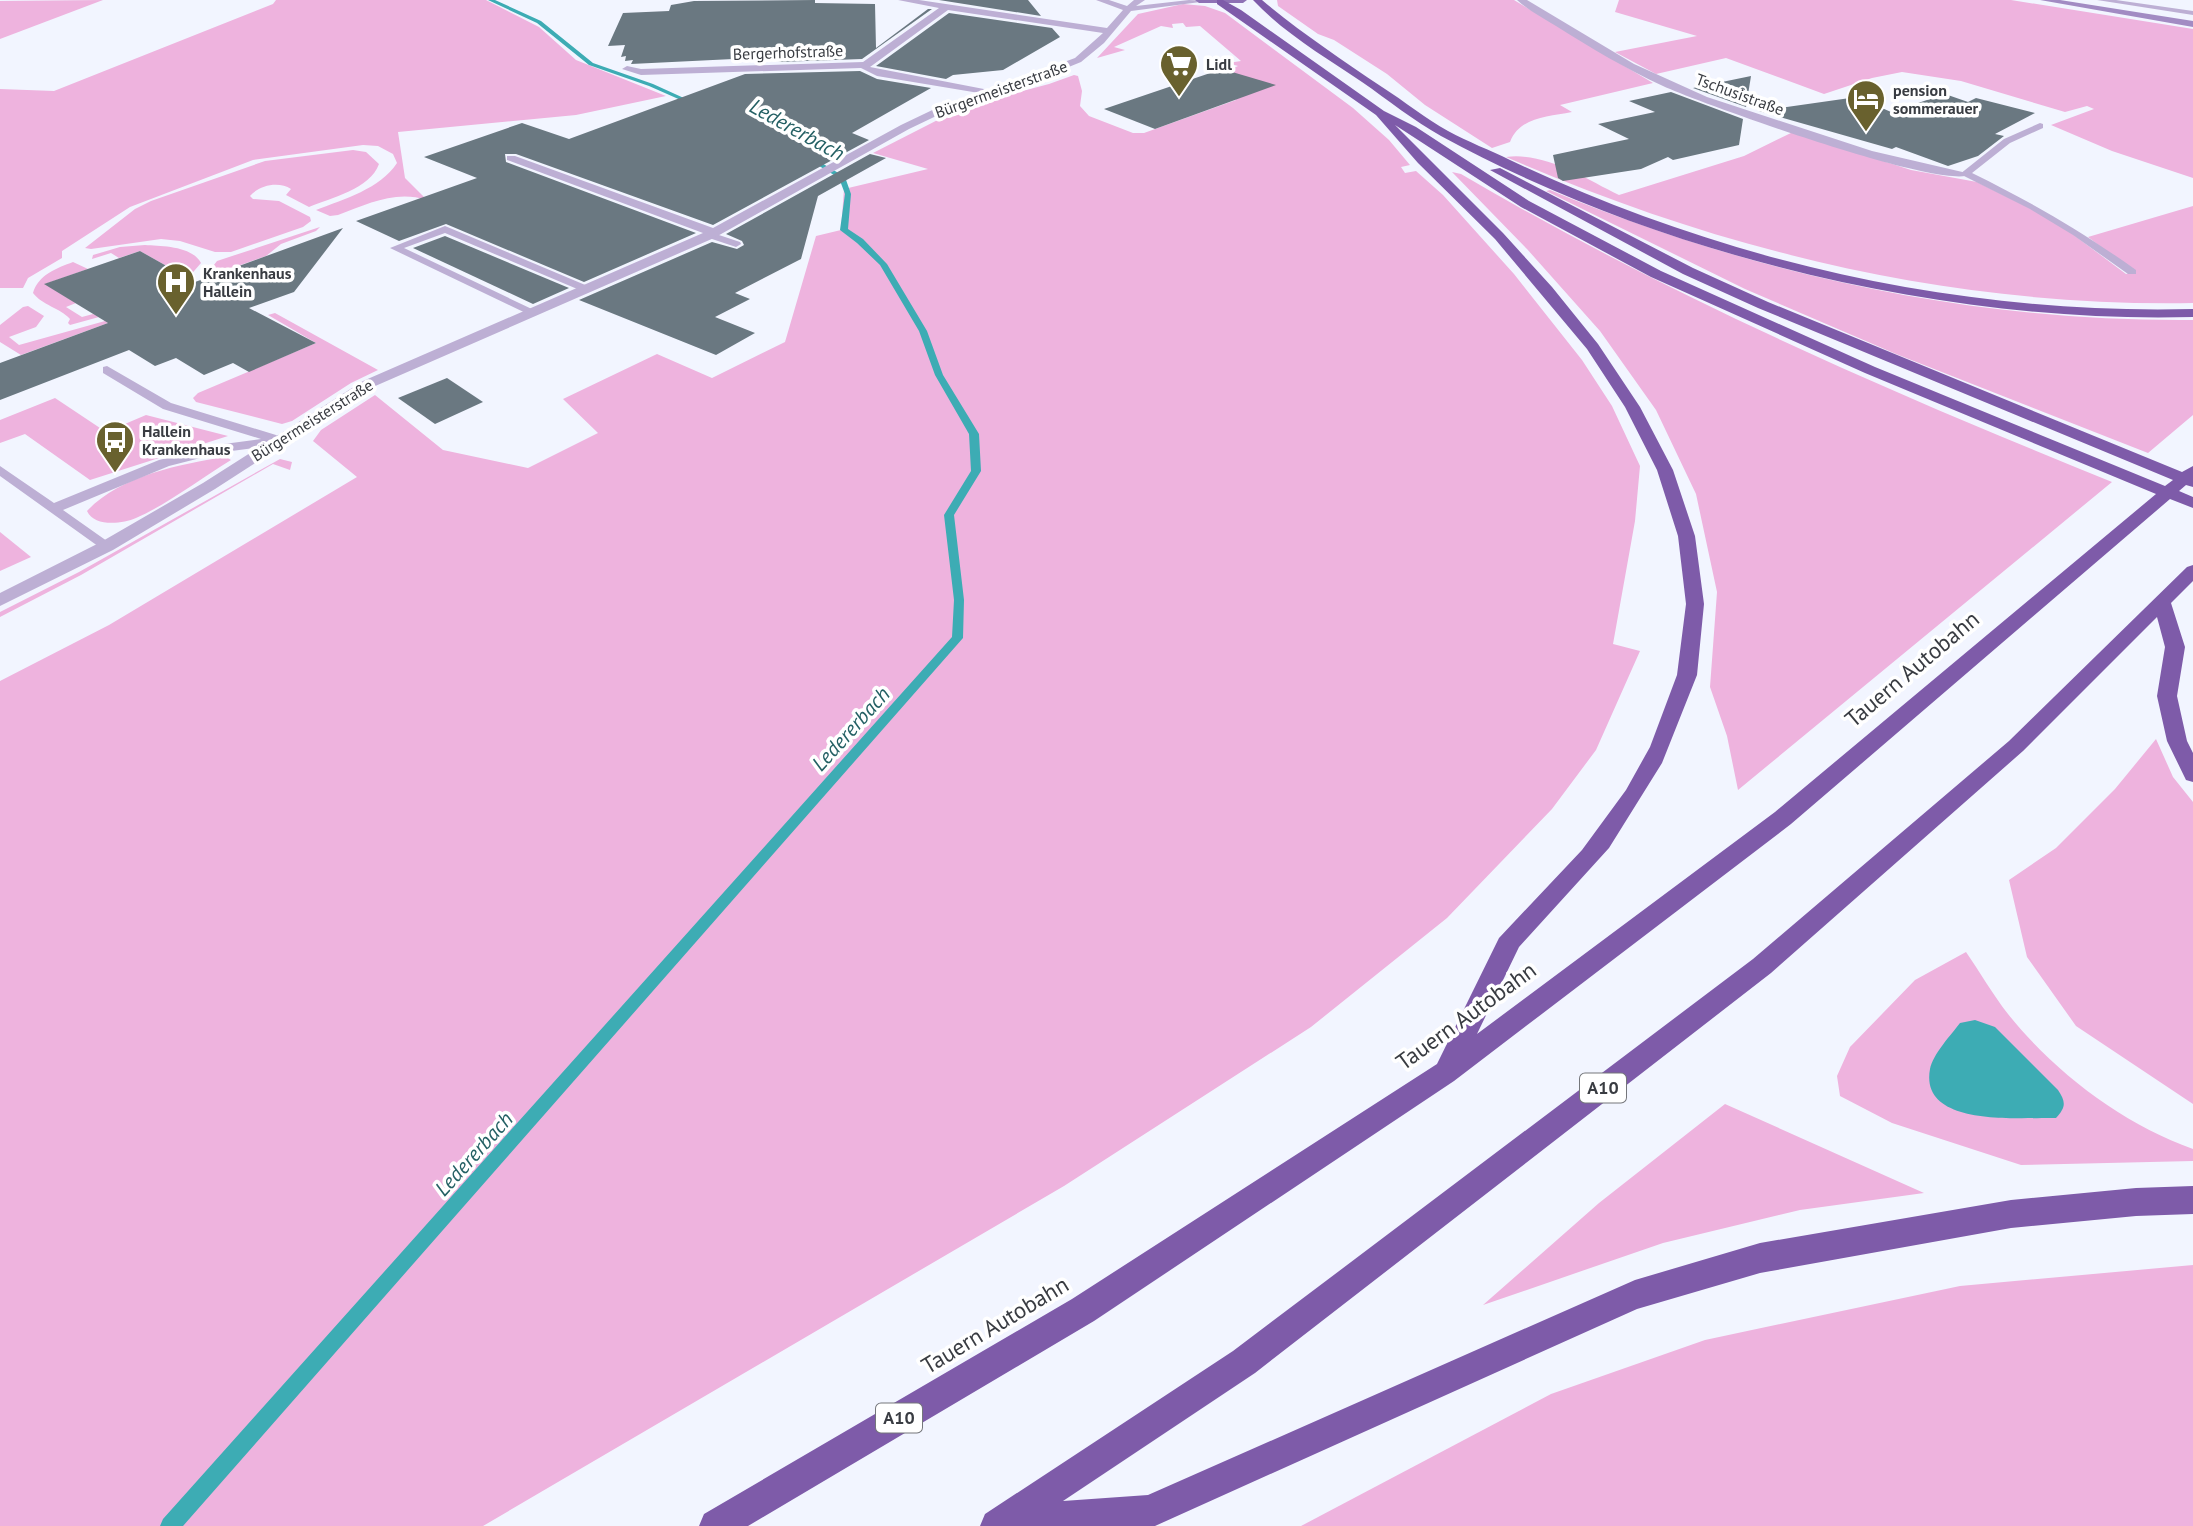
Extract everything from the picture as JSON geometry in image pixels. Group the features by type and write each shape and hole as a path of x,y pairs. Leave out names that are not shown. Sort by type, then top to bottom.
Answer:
{"highway":[{"path":"1257,0 1292,30 1492,168 1688,271 1903,365 2193,482"},
{"path":"1220,2 1380,113 1412,129 1525,204 1656,274 1870,370 2193,503"},
{"path":"1380,113 1395,133 1464,200 1527,268 1578,329 1617,382 1655,444 1671,481 1689,544 1695,581 1696,613 1690,660 1679,701 1661,747 1625,807 1580,868 1510,942 1446,1073"},
{"path":"1444,133 1584,198 1645,221 1784,263 1914,291 2040,308 2117,313 2193,313"},
{"name":"Tauern Autobahn","path":"716,1526 1083,1310 1446,1073 1783,818 2193,471"},
{"name":"A10","path":"1000,1524 1244,1362 1762,966 2016,746 2193,571"},
{"path":"2162,603 2175,647 2167,696 2177,740 2193,774"},
{"path":"1000,1524 1149,1512 1635,1295 1760,1258 2011,1214 2136,1202 2193,1200"}],"main road":[{"path":"1201,0 1243,0"},
{"path":"2044,0 2193,24"}],"street":[{"path":"902,0 1109,31"},
{"path":"969,10 986,0"},
{"path":"1100,0 1129,9 1201,0"},
{"name":"Bürgermeisterstraße","path":"0,600 107,546 209,486 368,384 712,234 905,127 987,92 1023,82 1078,60 1141,0"},
{"name":"Tschusistraße","path":"1521,0 1581,38 1668,85 1730,109 1883,160 1965,174"},
{"path":"865,65 946,7"},
{"name":"Bergerhofstraße","path":"627,69 641,72 865,65 866,69 877,73 959,85 987,92"},
{"path":"511,158 712,234"}],"lane":[{"path":"2101,0 2193,13"},
{"path":"2040,126 2007,141 1965,174 2034,207 2077,233 2132,272"},
{"path":"532,313 395,248 445,229 586,289"},
{"path":"712,234 736,244"},
{"path":"107,370 167,406 278,440"},
{"path":"53,509 164,463 224,448 278,440"},
{"path":"0,470 107,546"}],"shaded area":[{"path":"103,0 0,39 0,1"},
{"path":"276,0 486,0 539,27 576,60 666,96 576,115 398,132 405,178 427,200 393,197 338,215 330,216 316,210 361,192 381,180 397,163 393,154 378,146 363,145 253,160 130,207 62,251 62,258 28,278 23,288 0,288 0,89 54,91 273,4"},
{"path":"1277,0 1514,0 1653,83 1560,105 1572,112 1535,119 1520,127 1510,142 1492,148 1425,105 1387,74 1334,40 1318,34 1278,6"},
{"path":"1619,0 2011,0 2193,29 2193,178 2112,151 2051,125 2094,109 2087,106 2065,112 1961,81 1902,72 1872,78 1824,94 1726,58 1656,74 1615,52 1697,36 1615,12"},
{"path":"1183,4 1205,6 1225,13 1353,108 1389,140 1410,165 1401,167 1405,173 1416,171 1443,195 1514,274 1582,360 1612,406 1640,466 1635,521 1613,644 1640,651 1596,750 1552,809 1447,918 1311,1027 1064,1186 483,1526 0,1526 0,681 109,625 357,477 313,441 321,430 375,395 443,450 528,468 598,433 563,399 657,354 712,378 785,342 816,236 841,230 844,189 928,169 873,153 965,106 1074,75 1078,76 1082,91 1080,106 1089,116 1133,133 1144,133 1236,100 1227,71 1238,66 1228,63 1241,61 1200,26 1186,27 1183,23 1172,24 1173,28 1161,26 1114,47 1125,50 1097,58 1138,14"},
{"path":"1793,132 1911,170 1977,182 2067,230 2126,274 2134,272 2088,237 2193,206 2193,303 2104,302 2015,295 1928,284 1842,267 1756,246 1672,220 1589,191 1506,157 1521,156 1550,162 1619,195 1744,156"},
{"path":"353,150 366,152 379,164 367,180 349,192 309,207 286,195 291,189 281,185 264,187 250,196 253,199 279,201 310,217 311,221 303,227 231,252 215,252 180,241 161,239 85,248 135,209 151,201 265,161"},
{"path":"1452,172 1461,174 1619,261 1781,340 2112,482 1738,790 1727,736 1710,687 1717,592 1696,494 1656,410 1600,331 1527,249"},
{"path":"1550,190 1705,246 1784,269 1865,287 1946,302 2028,312 2193,320 2193,415 2148,453 1896,354 1745,289 1546,191"},
{"path":"320,227 281,244 266,256 204,278 217,261"},
{"path":"145,245 184,250 197,257 201,263 188,278 140,251 119,258 111,253 92,259 93,255 120,247"},
{"path":"73,262 88,269 45,284 76,303 66,307 82,317 93,314 99,317 70,325 70,319 66,315 41,301 33,293 44,277"},
{"path":"28,306 44,316 36,327 9,337 19,345 105,321 108,323 21,355 0,342 0,325"},
{"path":"275,313 378,370 351,383 292,421 282,424 196,402 193,398 198,393 316,343 268,315"},
{"path":"55,398 106,432 146,415 228,436 90,480 25,434 0,443 0,420"},
{"path":"226,457 231,460 172,499 136,518 116,523 102,522 87,511 101,499 133,480 189,463"},
{"path":"280,459 292,462 290,470 273,464 81,575 0,617 0,612 79,572"},
{"path":"0,532 31,557 0,571"},
{"path":"2156,739 2173,777 2193,802 2193,1104 2076,1026 2027,957 2009,880 2056,848 2115,789"},
{"path":"1966,952 2008,1014 2047,1056 2116,1111 2141,1126 2193,1149 2193,1161 2021,1165 1892,1123 1840,1096 1837,1076 1850,1047 1915,980"},
{"path":"1725,1104 1924,1193 1800,1210 1663,1243 1483,1305 1599,1203"},
{"path":"2193,1265 2193,1526 1301,1526 1551,1394 1705,1340 1960,1286"}],"water":[{"path":"1975,1020 1995,1027 2058,1090 2064,1104 2056,1118 1998,1118 1976,1115 1956,1110 1940,1101 1931,1088 1932,1063 1960,1023"}],"building":[{"path":"815,0 815,3 875,4 876,48 928,9 932,9 862,59 778,62 795,56 631,64 633,60 625,61 626,56 621,57 625,45 608,46 623,13 669,11 671,5 694,1"},
{"path":"939,0 1028,0 1041,16"},
{"path":"949,13 1052,28 1060,37 1003,70 953,75 946,79 876,66"},
{"name":"Lidl","path":"1222,69 1276,85 1155,129 1104,109"},
{"path":"860,71 877,79 931,88 852,133 869,140 713,225 516,154 505,154 506,162 696,233 584,282 446,224 399,241 356,221 477,178 424,157 522,123 569,139 745,74"},
{"path":"1751,76 1746,107 1693,88"},
{"path":"1671,92 1743,119 1739,145 1673,160 1668,157 1641,169 1563,181 1558,178 1553,155 1629,139 1598,124 1655,112 1629,101"},
{"path":"1945,94 1968,102 1976,98 2035,113 1995,134 2004,136 1978,156 1948,166 1896,147 1892,149 1759,111 1857,97 1891,112"},
{"path":"870,154 886,158 818,196 801,259 735,293 750,299 715,317 755,333 716,355 579,300 712,242 737,249 744,245 742,241 726,234"},
{"name":"Krankenhaus Hallein","path":"343,228 294,292 249,308 316,343 249,372 233,363 204,375 176,358 155,366 129,350 0,400 0,363 108,323 44,284 140,251 195,282"},
{"path":"445,236 569,288 533,304 413,248"},
{"path":"447,378 483,402 435,424 398,398"}],"waterway":[{"name":"Ledererbach","path":"491,0 539,22 591,64 651,85 694,104"},
{"name":"Ledererbach","path":"170,1526 957,638 959,600 949,515 976,471 974,434 939,375 923,331 883,264 860,241 844,230 848,194 842,177 808,157"}],"place":[{"name":"Lidl","path":"1179,98"},
{"name":"pension sommerauer","path":"1866,133"},
{"name":"Krankenhaus Hallein","path":"176,316"},
{"name":"Hallein Krankenhaus","path":"115,474"}]}
